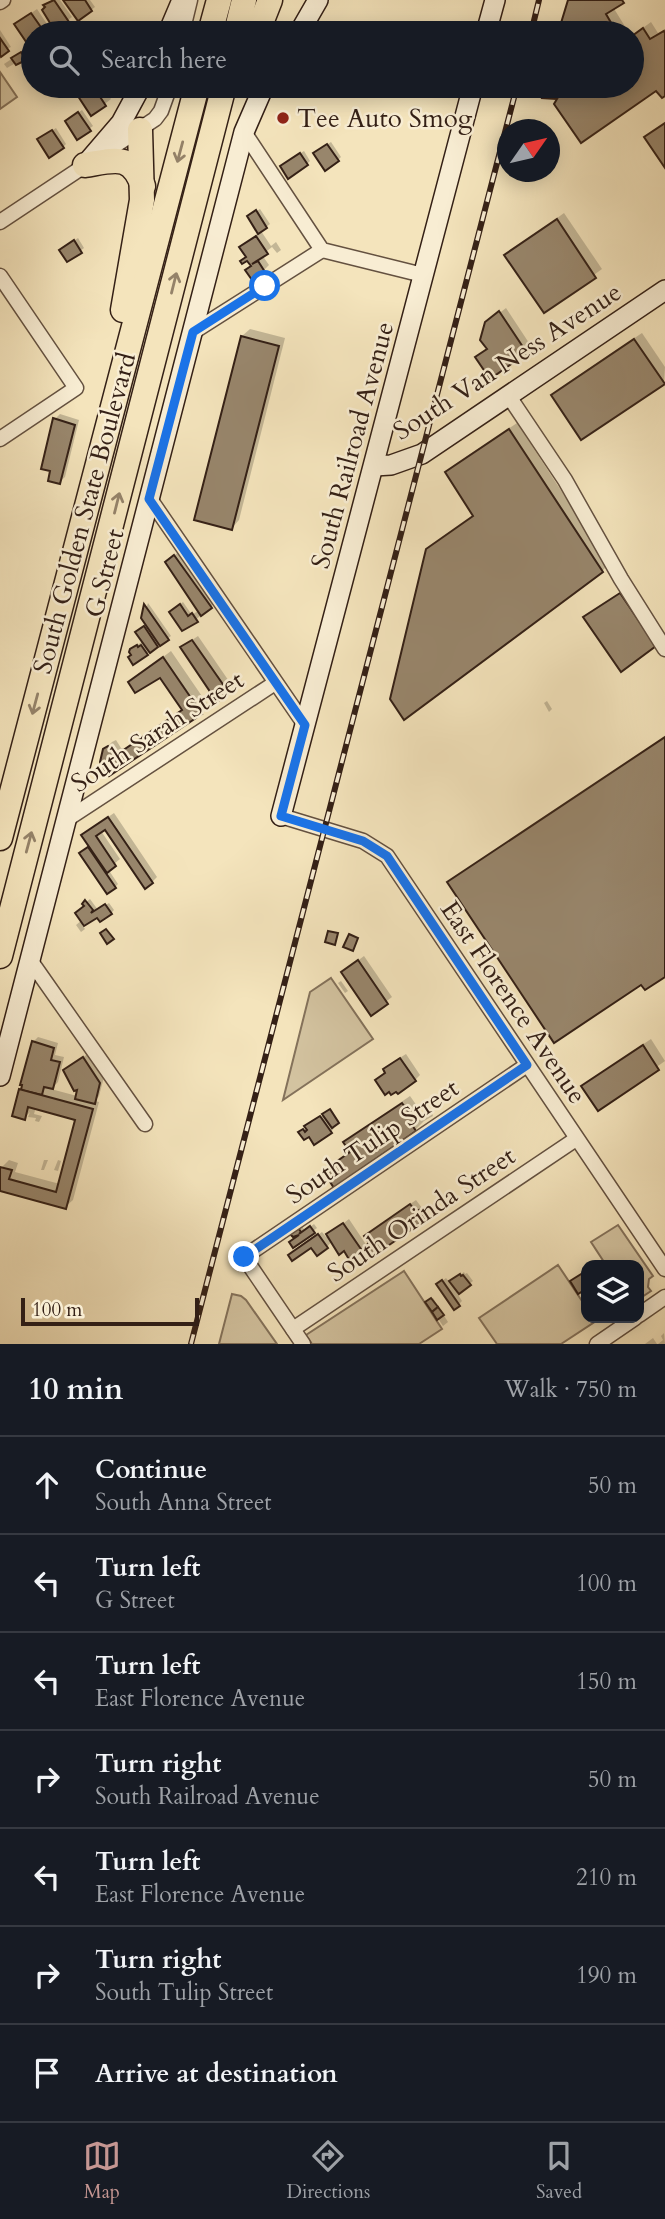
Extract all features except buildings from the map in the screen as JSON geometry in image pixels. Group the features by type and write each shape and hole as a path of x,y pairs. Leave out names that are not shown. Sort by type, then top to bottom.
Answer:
{"highway":[{"path":"214,21 219,0"},
{"path":"239,21 244,0"},
{"path":"262,21 270,0"},
{"name":"South Golden State Boulevard","path":"0,838 194,98"},
{"name":"South Golden State Boulevard","path":"0,956 221,98"},
{"path":"202,176 231,98"},
{"path":"70,572 138,231 143,186 140,130"},
{"path":"85,165 113,160 127,162 138,172 143,186"}],"street":[{"path":"173,21 182,0"},
{"path":"185,21 190,0"},
{"path":"306,21 318,0"},
{"path":"489,21 495,0"},
{"path":"85,165 121,123 135,98"},
{"path":"140,98 140,130"},
{"path":"0,222 140,130 161,111 166,98"},
{"name":"G Street","path":"0,1076 244,132 259,98"},
{"name":"South Railroad Avenue","path":"281,816 469,98"},
{"path":"244,132 322,250 423,275"},
{"path":"193,332 322,250"},
{"path":"0,276 76,387 0,439"},
{"name":"South Van Ness Avenue","path":"374,466 391,465 422,454 665,290"},
{"path":"508,395 565,480 621,579 665,649"},
{"path":"149,499 305,725"},
{"name":"South Sarah Street","path":"66,820 275,683"},
{"name":"East Florence Avenue","path":"281,816 363,841 387,856 665,1269"},
{"path":"30,960 145,1124"},
{"name":"South Tulip Street","path":"293,1329 244,1257 527,1065"},
{"name":"South Orinda Street","path":"293,1329 576,1139"},
{"path":"644,1311 665,1297"},
{"path":"597,1344 627,1323"},
{"path":"293,1329 303,1344"}],"shaded area":[{"path":"0,72 17,97 0,109"},
{"path":"331,978 373,1039 283,1100 310,992"},
{"path":"618,1225 642,1260 603,1260 591,1242"},
{"path":"644,1263 653,1276 649,1279 648,1287 651,1291 644,1296"},
{"path":"558,1265 581,1300 581,1323 593,1323 561,1344 497,1344 479,1318"},
{"path":"404,1271 442,1329 419,1344 312,1344 306,1335"},
{"path":"232,1294 246,1300 277,1344 219,1344"}],"railway":[{"path":"534,21 539,0"},
{"path":"191,1344 514,98"}],"place":[{"name":"Tee Auto Smog","path":"283,118"}],"route":[{"path":"244,1257 527,1065 387,856 363,841 281,816 305,725 149,499 193,332 265,286"}]}
